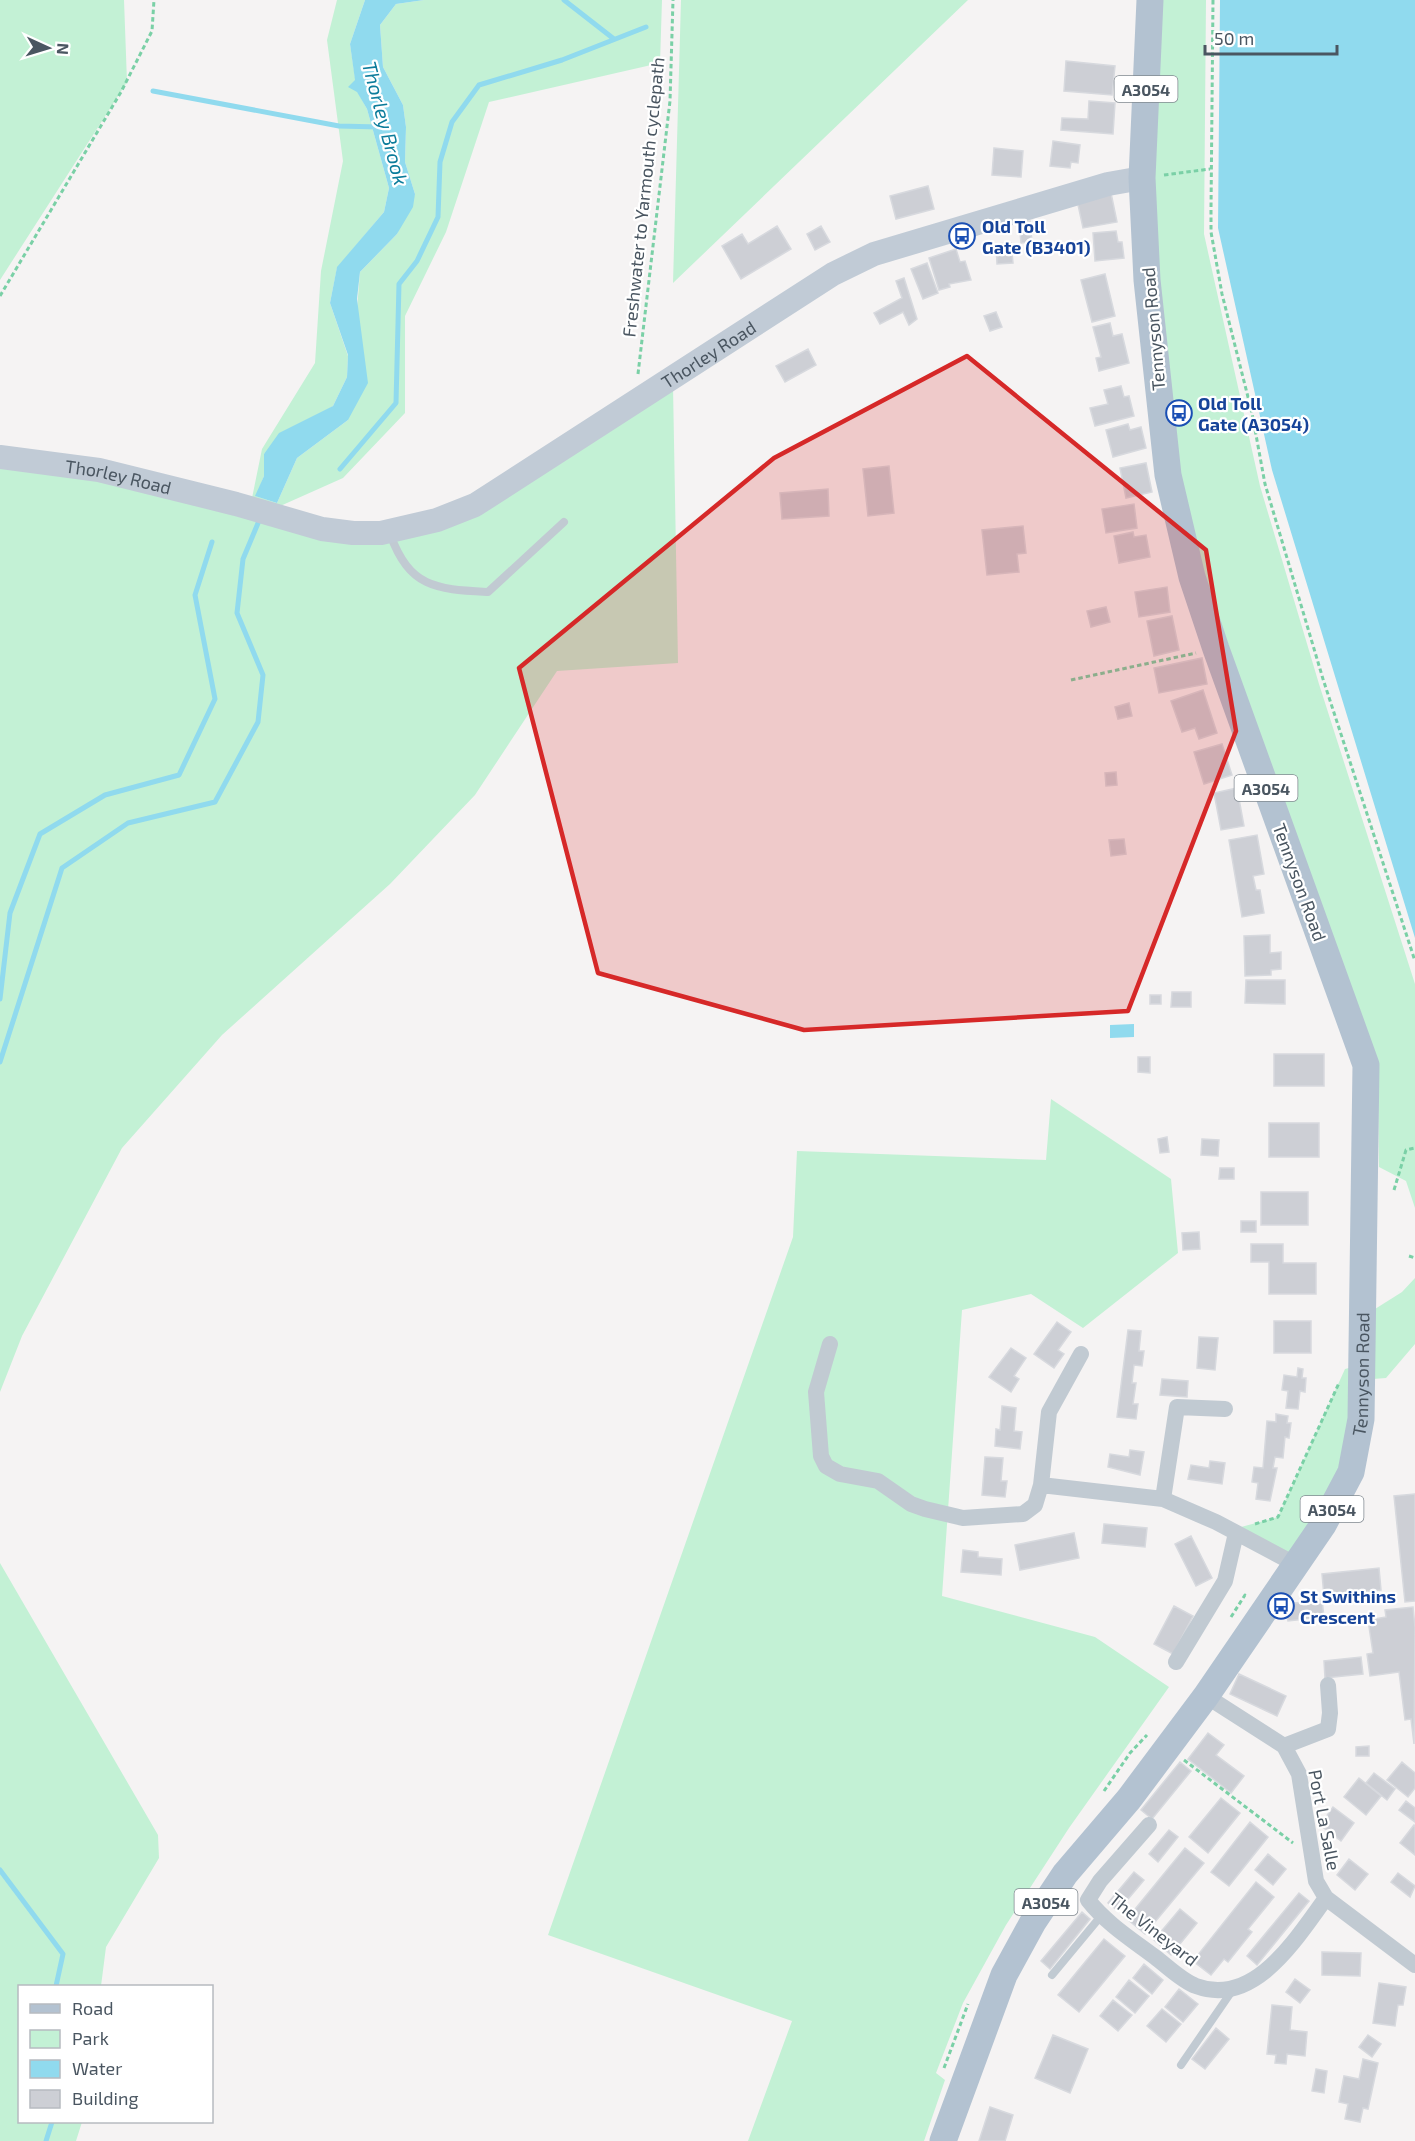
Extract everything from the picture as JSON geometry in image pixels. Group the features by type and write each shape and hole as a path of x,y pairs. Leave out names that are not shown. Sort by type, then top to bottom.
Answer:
{"main road":[{"name":"Tennyson Road","path":"1150,0 1142,178 1147,280 1168,475 1192,577 1216,649 1366,1065 1362,1419 1351,1472 1323,1526 1206,1696"},
{"name":"Thorley Road","path":"0,457 99,470 236,504 322,529 353,533 389,531 437,520 475,505 834,274 874,254 1108,184 1142,178"},
{"name":"A3054","path":"943,2141 1004,1975 1034,1922 1065,1874 1129,1799 1206,1696"}],"street":[{"path":"830,1344 816,1392 816,1404 821,1456 832,1472 878,1481 911,1504 939,1514 963,1518 1023,1514 1035,1505 1041,1485 1049,1412 1082,1354"},
{"path":"1162,1499 1178,1407 1225,1409"},
{"path":"1041,1485 1162,1499 1233,1531 1295,1564"},
{"path":"1176,1662 1225,1581 1233,1531"},
{"path":"1284,1746 1328,1729 1330,1713 1328,1685"},
{"name":"Port La Salle","path":"1206,1696 1284,1746 1299,1774 1307,1813 1310,1854 1316,1881 1326,1898 1415,1965"},
{"name":"The Vineyard","path":"1149,1824 1100,1881 1088,1900 1101,1916 1194,1986 1219,1991 1234,1988 1267,1971 1326,1898"}],"lane":[{"path":"389,531 398,556 410,572 423,581 462,590 488,592 564,522"},
{"path":"1052,1975 1101,1916"},
{"path":"1181,2066 1234,1988"}],"path":[{"path":"0,296 121,92 152,31 154,0"},
{"name":"Freshwater to Yarmouth cyclepath","path":"645,395 638,374 670,101 673,0"},
{"path":"1213,0 1211,232 1222,294 1252,413 1265,484 1323,679 1415,961"},
{"path":"1142,178 1210,169"},
{"path":"1071,680 1216,649"},
{"path":"1394,1191 1406,1150 1415,1148"},
{"path":"1409,1256 1415,1258"},
{"path":"1233,1531 1278,1517 1345,1370 1364,1364"},
{"path":"1167,1747 1268,1827 1310,1854"}],"highlighted area":[{"path":"967,356 1206,550 1236,731 1128,1011 804,1030 598,973 519,668 774,458"}],"green space":[{"path":"0,0 124,0 127,82 0,280"},
{"path":"337,0 365,0 350,44 357,91 367,109 389,188 384,212 337,268 330,303 348,356 347,377 333,406 264,454 264,476 256,496 277,503 297,458 348,420 360,272 397,234 415,194 405,162 406,127 403,105 383,67 380,25 396,4 424,0 662,0 660,63 489,102 446,232 405,316 405,413 343,478 278,507 252,498 262,449 315,363 321,271 343,161 327,40"},
{"path":"681,0 968,0 673,283"},
{"path":"1161,0 1206,0 1204,234 1260,486 1319,684 1415,984 1415,1208 1406,1181 1379,1167 1378,1072 1202,574 1179,473 1157,279 1153,170"},
{"path":"673,386 678,663 557,671 475,795 390,884 222,1035 122,1148 22,1336 0,1392 0,465 94,478 381,542"},
{"path":"1051,1099 1171,1179 1178,1253 1083,1328 1031,1294 962,1310 942,1596 1095,1637 1169,1687 1069,1828 1006,1925 963,2003 936,2073 945,2080 924,2141 748,2141 792,2021 548,1935 793,1237 797,1151 1046,1160"},
{"path":"1415,1278 1415,1344 1386,1378 1373,1379 1375,1309 1402,1292"},
{"path":"1364,1364 1361,1419 1295,1564 1230,1530 1278,1517 1345,1369"},
{"path":"0,1563 158,1835 159,1858 106,1947 101,1985 18,1985 18,2123 82,2123 76,2141 0,2141"}],"water":[{"path":"365,0 424,0 396,4 380,25 383,67 403,105 406,127 405,162 415,194 413,207 397,234 360,272 357,299 368,383 348,420 297,458 277,503 255,496 264,476 264,454 279,433 333,406 347,377 348,355 330,303 337,267 384,212 389,188 367,109 357,92 348,87 355,80 350,44"},
{"path":"1220,0 1415,0 1415,938 1272,470 1218,228"},
{"path":"1134,1024 1134,1037 1110,1038 1110,1025"}],"building":[{"path":"1066,61 1115,66 1112,95 1064,91"},
{"path":"1089,101 1115,103 1113,134 1061,130 1062,118 1088,119"},
{"path":"1053,141 1080,145 1078,163 1071,162 1070,168 1050,166"},
{"path":"994,148 1023,151 1021,177 992,175"},
{"path":"928,186 934,209 896,219 890,196"},
{"path":"1111,193 1117,222 1083,228 1077,200"},
{"path":"1030,221 1032,242 1021,243 1019,222"},
{"path":"777,226 791,249 741,279 722,246 742,234 748,244"},
{"path":"821,226 830,242 815,250 807,234"},
{"path":"1116,231 1118,242 1122,242 1124,258 1095,261 1093,233"},
{"path":"1011,243 1013,263 997,264 996,244"},
{"path":"956,249 960,262 965,261 971,280 949,284 950,287 939,290 929,258"},
{"path":"927,263 938,293 923,299 911,269"},
{"path":"1105,274 1115,316 1092,322 1081,280"},
{"path":"904,278 917,319 909,325 903,312 880,324 874,313 902,298 896,281"},
{"path":"996,312 1002,327 990,331 984,316"},
{"path":"1110,323 1113,336 1122,334 1129,363 1099,371 1096,358 1101,357 1093,327"},
{"path":"808,349 816,365 785,382 776,366"},
{"path":"1121,386 1124,397 1129,396 1134,416 1095,426 1090,408 1108,404 1104,390"},
{"path":"1128,424 1130,430 1141,427 1146,448 1113,457 1106,430"},
{"path":"1146,463 1152,492 1126,498 1120,468"},
{"path":"889,466 894,513 868,516 863,469"},
{"path":"828,489 829,516 782,519 780,493"},
{"path":"1134,504 1137,528 1106,533 1102,509"},
{"path":"1023,526 1026,553 1017,554 1019,572 987,575 982,530"},
{"path":"1133,532 1134,537 1146,535 1150,557 1119,563 1114,536"},
{"path":"1167,587 1170,612 1139,617 1135,592"},
{"path":"1106,607 1110,622 1091,627 1087,611"},
{"path":"1172,616 1179,650 1154,656 1147,621"},
{"path":"1202,658 1207,684 1159,693 1154,668"},
{"path":"1203,690 1217,733 1199,739 1195,728 1182,732 1171,701"},
{"path":"1129,703 1132,716 1118,719 1115,707"},
{"path":"1222,744 1232,775 1204,784 1194,752"},
{"path":"1116,772 1117,785 1106,786 1105,773"},
{"path":"1237,788 1244,826 1221,830 1214,793"},
{"path":"1257,835 1264,874 1253,876 1256,890 1260,890 1264,913 1242,917 1229,840"},
{"path":"1124,839 1126,854 1111,856 1109,840"},
{"path":"1270,935 1270,953 1281,952 1281,969 1271,970 1271,975 1245,976 1244,936"},
{"path":"1246,980 1285,980 1285,1004 1245,1003"},
{"path":"1172,992 1191,992 1191,1007 1171,1007"},
{"path":"1150,995 1161,995 1161,1004 1150,1004"},
{"path":"1274,1054 1324,1054 1324,1086 1274,1086"},
{"path":"1138,1057 1150,1057 1150,1073 1138,1072"},
{"path":"1269,1123 1319,1123 1319,1157 1269,1157"},
{"path":"1167,1137 1169,1152 1160,1153 1158,1139"},
{"path":"1202,1139 1219,1140 1218,1156 1201,1155"},
{"path":"1220,1168 1234,1168 1234,1179 1219,1179"},
{"path":"1261,1192 1308,1192 1308,1225 1261,1225"},
{"path":"1241,1221 1256,1221 1256,1232 1241,1232"},
{"path":"1199,1232 1200,1249 1183,1250 1182,1233"},
{"path":"1251,1244 1283,1244 1283,1263 1316,1263 1316,1294 1269,1294 1269,1262 1251,1262"},
{"path":"1274,1321 1311,1321 1311,1353 1274,1353"},
{"path":"1057,1322 1071,1332 1058,1350 1064,1354 1054,1368 1034,1354"},
{"path":"1128,1330 1141,1331 1139,1351 1144,1351 1142,1366 1134,1365 1132,1383 1136,1383 1133,1404 1138,1404 1136,1419 1117,1417"},
{"path":"1199,1337 1218,1338 1215,1370 1197,1368"},
{"path":"1011,1348 1026,1358 1014,1376 1019,1379 1011,1392 989,1377"},
{"path":"1298,1368 1303,1369 1302,1378 1306,1378 1305,1392 1300,1391 1298,1409 1286,1408 1288,1391 1282,1390 1284,1375 1297,1377"},
{"path":"1162,1379 1188,1381 1187,1397 1160,1395"},
{"path":"1002,1406 1016,1408 1014,1431 1022,1432 1020,1449 995,1446 996,1429 1000,1430"},
{"path":"1276,1414 1288,1416 1287,1423 1291,1423 1289,1438 1285,1437 1283,1458 1275,1457 1273,1468 1277,1468 1270,1501 1256,1499 1258,1483 1252,1482 1254,1467 1263,1468 1267,1421 1276,1422"},
{"path":"1130,1450 1144,1452 1140,1475 1108,1467 1110,1454 1129,1457"},
{"path":"985,1457 1003,1458 1001,1481 1007,1481 1005,1497 982,1495"},
{"path":"1210,1461 1225,1463 1222,1484 1188,1479 1191,1465 1209,1468"},
{"path":"1415,1494 1415,1601 1405,1602 1394,1496"},
{"path":"1104,1524 1147,1528 1145,1547 1102,1543"},
{"path":"1074,1533 1079,1558 1020,1570 1015,1545"},
{"path":"1191,1536 1212,1578 1196,1586 1175,1544"},
{"path":"963,1550 978,1552 978,1557 1002,1559 1001,1575 961,1572"},
{"path":"1379,1568 1381,1590 1324,1596 1322,1574"},
{"path":"1322,1600 1324,1617 1288,1621 1286,1604"},
{"path":"1174,1606 1193,1616 1173,1654 1154,1644"},
{"path":"1413,1607 1415,1627 1414,1744 1411,1719 1405,1720 1399,1672 1370,1676 1367,1654 1373,1653 1368,1620 1386,1617 1385,1610"},
{"path":"1361,1657 1363,1674 1325,1678 1324,1661"},
{"path":"1239,1674 1286,1696 1277,1716 1230,1694"},
{"path":"1208,1733 1224,1745 1216,1755 1244,1776 1231,1793 1188,1759"},
{"path":"1369,1746 1369,1756 1356,1756 1356,1747"},
{"path":"1180,1762 1191,1771 1152,1819 1141,1810"},
{"path":"1402,1762 1415,1773 1415,1788 1408,1797 1387,1780"},
{"path":"1374,1773 1395,1789 1387,1800 1366,1783"},
{"path":"1359,1778 1381,1796 1366,1815 1344,1797"},
{"path":"1221,1798 1240,1813 1208,1853 1189,1837"},
{"path":"1406,1801 1415,1808 1415,1822 1399,1810"},
{"path":"1333,1807 1354,1823 1341,1841 1320,1825"},
{"path":"1250,1822 1268,1837 1229,1886 1211,1872"},
{"path":"1414,1825 1415,1827 1415,1855 1400,1843"},
{"path":"1169,1830 1178,1837 1158,1862 1149,1854"},
{"path":"1185,1848 1204,1863 1145,1934 1127,1919"},
{"path":"1268,1854 1286,1869 1273,1885 1255,1870"},
{"path":"1349,1859 1368,1874 1355,1890 1337,1875"},
{"path":"1134,1872 1144,1880 1118,1911 1108,1903"},
{"path":"1398,1873 1415,1886 1410,1897 1391,1882"},
{"path":"1256,1882 1274,1897 1248,1929 1252,1932 1228,1962 1224,1959 1211,1975 1193,1961"},
{"path":"1299,1893 1309,1901 1257,1965 1247,1956"},
{"path":"1180,1909 1197,1923 1171,1955 1154,1940"},
{"path":"1082,1912 1090,1919 1050,1969 1041,1961"},
{"path":"1104,1939 1125,1956 1079,2012 1058,1995"},
{"path":"1322,1952 1361,1953 1360,1976 1322,1975"},
{"path":"1144,1964 1163,1980 1152,1994 1133,1978"},
{"path":"1295,1979 1310,1990 1300,2003 1286,1992"},
{"path":"1129,1980 1149,1996 1135,2013 1116,1997"},
{"path":"1379,1983 1406,1987 1403,2005 1398,2005 1395,2026 1373,2023"},
{"path":"1179,1989 1198,2004 1183,2022 1165,2007"},
{"path":"1113,2000 1132,2015 1118,2031 1100,2016"},
{"path":"1272,2005 1292,2007 1290,2030 1307,2032 1305,2056 1287,2054 1286,2064 1275,2063 1276,2055 1267,2054"},
{"path":"1162,2009 1181,2024 1166,2042 1147,2026"},
{"path":"1216,2028 1229,2039 1205,2069 1192,2059"},
{"path":"1053,2035 1088,2049 1070,2093 1035,2078"},
{"path":"1368,2035 1381,2044 1372,2057 1359,2047"},
{"path":"1363,2059 1378,2063 1368,2109 1363,2108 1360,2122 1345,2119 1348,2104 1339,2102 1344,2076 1359,2079"},
{"path":"1316,2069 1327,2071 1324,2093 1312,2091"},
{"path":"990,2107 1013,2115 1005,2141 979,2141"}],"waterway":[{"path":"564,0 614,39"},
{"path":"340,469 396,403 399,284 417,261 438,217 440,162 452,122 479,85 562,60 646,27"},
{"path":"153,91 339,126 379,127"},
{"name":"Thorley Brook","path":"0,1062 62,868 128,823 215,802 258,722 263,675 237,613 243,559 261,516"},
{"path":"0,999 10,913 40,834 105,795 179,775 215,699 195,595 212,542"},
{"path":"0,1870 63,1954 56,1985"},
{"path":"46,2141 52,2123"}],"place":[{"name":"Old Toll Gate (B3401)","path":"962,236"},
{"name":"Old Toll Gate (A3054)","path":"1179,413"},
{"name":"St Swithins Crescent","path":"1281,1606"}]}
